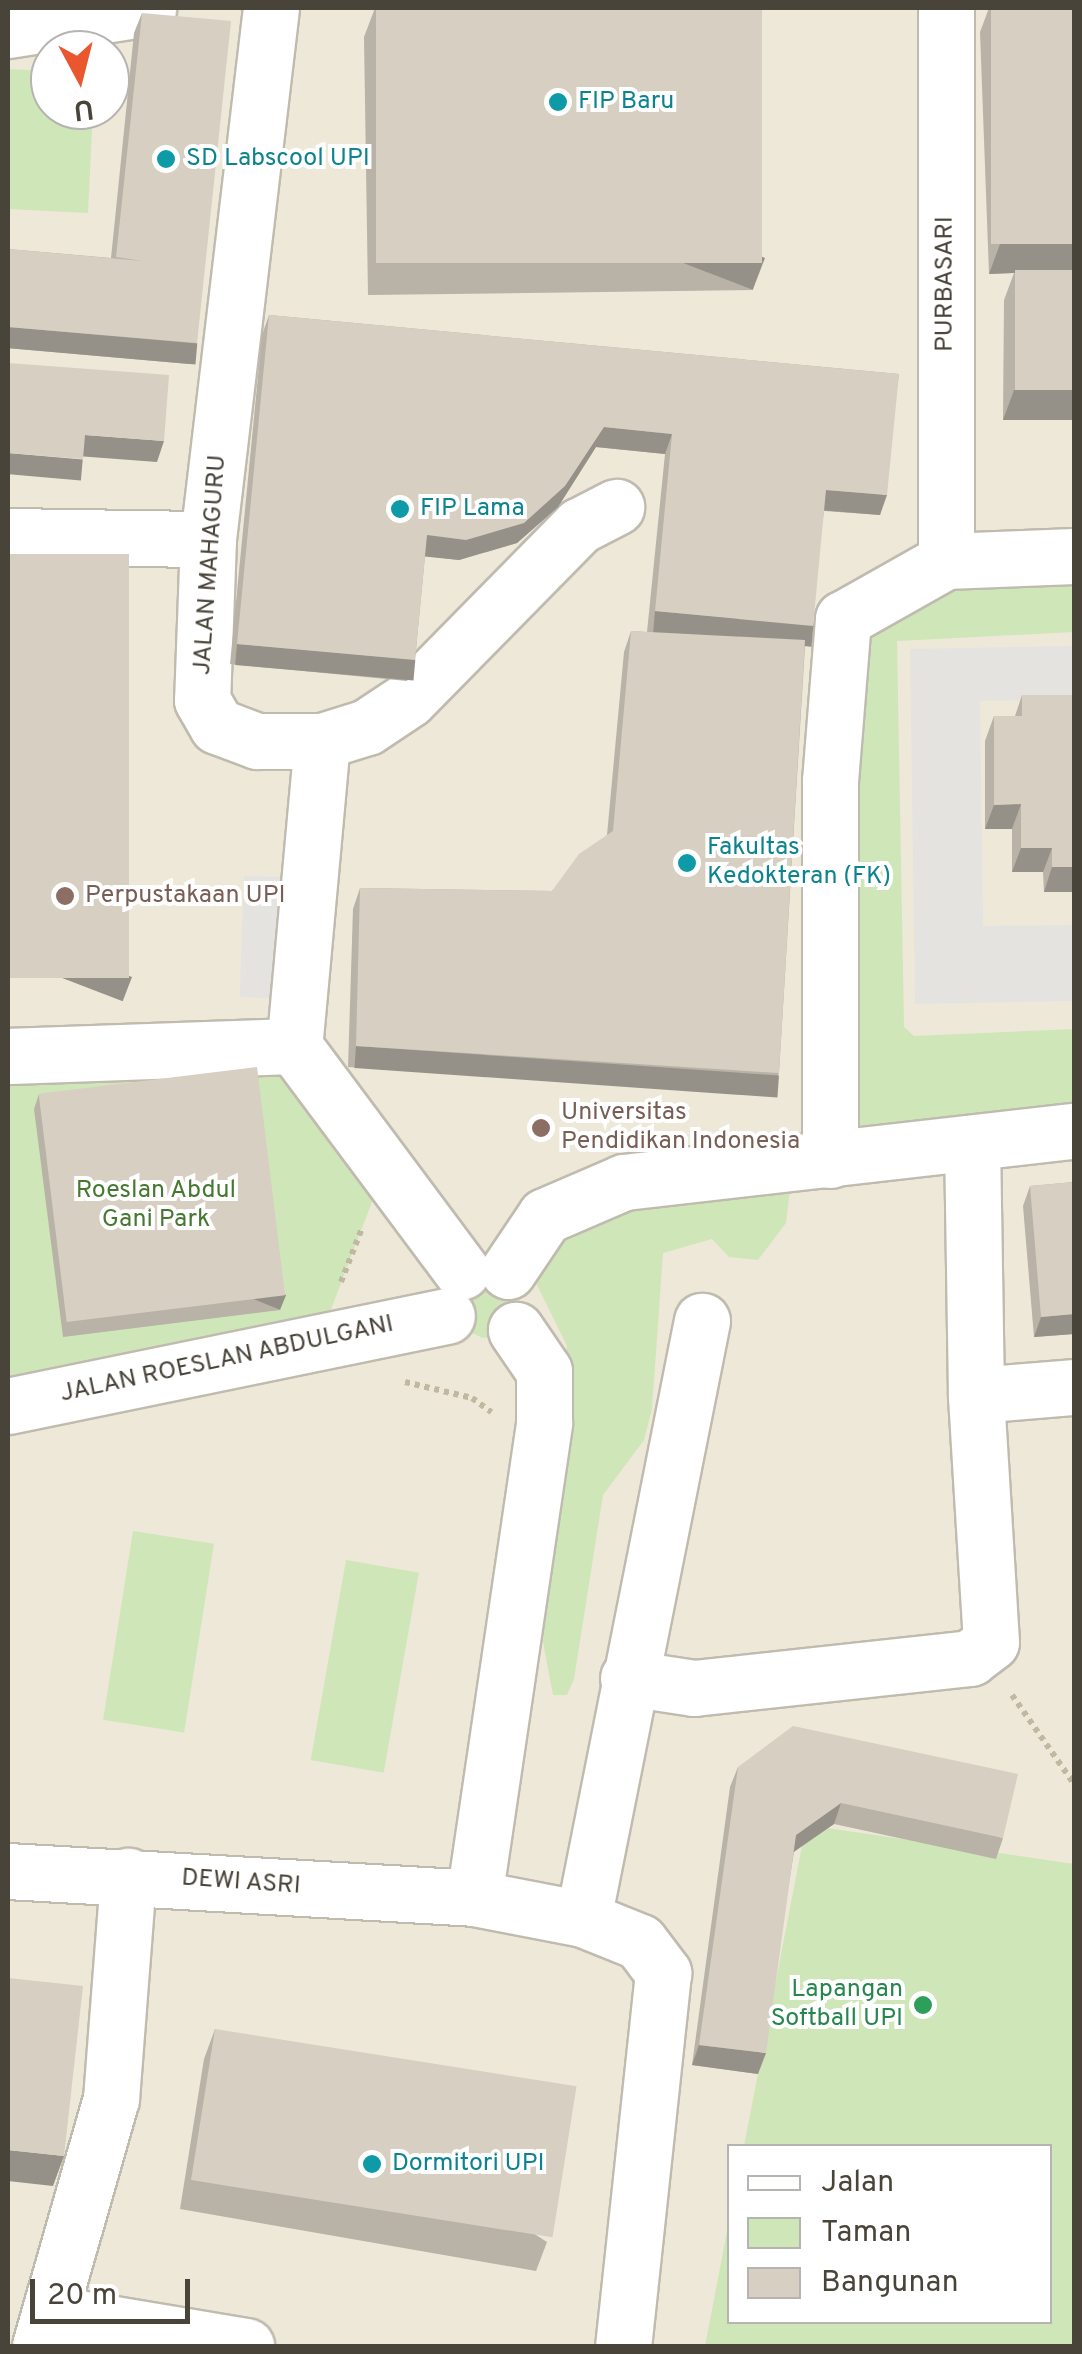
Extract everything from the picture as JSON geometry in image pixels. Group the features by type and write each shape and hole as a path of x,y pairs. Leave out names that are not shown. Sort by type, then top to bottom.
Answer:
{"lane":[{"path":"8,30 148,8"},
{"name":"JALAN MAHAGURU","path":"271,8 208,539 202,700 217,726 257,740 322,741"},
{"name":"PURBASARI","path":"946,8 946,561"},
{"path":"474,1898 544,1422 544,1372 516,1330 525,1300 472,1286 294,1046 322,741 367,727 410,698 579,526 616,507"},
{"path":"8,536 208,539"},
{"path":"830,1160 830,781 843,620 946,561 1074,556"},
{"path":"8,1056 294,1046"},
{"path":"472,1286 544,1216 624,1182 1074,1130"},
{"path":"628,1678 694,1688 981,1652 991,1642 976,1395 972,1144"},
{"name":"JALAN ROESLAN ABDULGANI","path":"8,1406 472,1286"},
{"path":"582,1919 702,1321"},
{"path":"976,1395 1074,1387"},
{"name":"DEWI ASRI","path":"8,1871 474,1898 582,1919 640,1942 664,1973 623,2346"},
{"path":"128,1876 111,2099 47,2330 246,2346"}],"path":[{"path":"389,1380 472,1398 500,1424"},
{"path":"981,1652 1074,1784"}],"shaded area":[{"name":"Universitas Pendidikan Indonesia","path":"8,8 1074,8 1074,2346 8,2346"},
{"path":"1074,646 1074,699 980,701 983,926 1074,925 1074,1001 915,1004 910,649"},
{"path":"244,876 296,878 292,999 240,997"}],"green space":[{"path":"8,69 30,70 30,130 92,130 88,213 8,209"},
{"path":"1074,569 1074,632 897,641 904,1027 914,1036 1074,1029 1074,1115 848,1143 855,636 949,573"},
{"name":"Roeslan Abdul Gani Park","path":"292,1052 375,1194 327,1320 8,1391 8,1063"},
{"path":"790,1189 786,1223 758,1260 729,1257 712,1239 663,1253 652,1409 644,1440 603,1495 574,1679 567,1695 553,1695 543,1642 567,1346 536,1283 539,1254 557,1218"},
{"path":"459,1281 516,1287 521,1304 502,1335 483,1338 462,1328"},
{"path":"133,1531 214,1544 184,1732 103,1720"},
{"path":"346,1560 419,1573 384,1773 311,1760"},
{"name":"Lapangan Softball UPI","path":"806,1825 1074,1864 1074,2346 705,2346 727,2231 727,2324 1052,2324 1052,2144 744,2144"}],"building":[{"name":"FIP Baru","path":"376,8 762,8 762,263 376,263"},
{"path":"991,8 1074,8 1074,244 991,244"},
{"path":"142,13 231,21 197,343 8,327 8,249 142,261 116,257"},
{"path":"1015,270 1074,270 1074,390 1015,390"},
{"name":"FIP Lama","path":"269,315 899,374 887,495 826,490 813,626 655,611 672,434 604,427 565,486 524,523 466,540 427,535 415,660 237,644"},
{"path":"8,363 169,375 164,441 85,435 83,459 8,453"},
{"name":"Perpustakaan UPI","path":"8,554 129,554 129,978 8,978"},
{"name":"Fakultas Kedokteran (FK)","path":"631,631 805,640 779,1073 356,1046 360,888 552,891 579,854 613,831"},
{"path":"1022,695 1074,695 1074,867 1052,867 1052,848 1021,848 1021,804 994,805 994,716 1022,716"},
{"path":"257,1067 285,1295 67,1322 39,1094"},
{"path":"1074,1182 1074,1314 1041,1317 1030,1186"},
{"path":"793,1726 1018,1774 1003,1838 841,1803 796,1835 766,2053 699,2045 738,1767"},
{"path":"8,1978 83,1986 64,2156 8,2150"},
{"name":"Dormitori UPI","path":"215,2029 576,2086 553,2237 191,2180"}],"place":[{"name":"FIP Baru","path":"558,102"},
{"name":"SD Labscool UPI","path":"166,159"},
{"name":"FIP Lama","path":"400,509"},
{"name":"Fakultas Kedokteran (FK)","path":"687,863"},
{"name":"Perpustakaan UPI","path":"65,896"},
{"name":"Universitas Pendidikan Indonesia","path":"541,1128"},
{"name":"Lapangan Softball UPI","path":"923,2005"},
{"name":"Dormitori UPI","path":"372,2164"}]}
